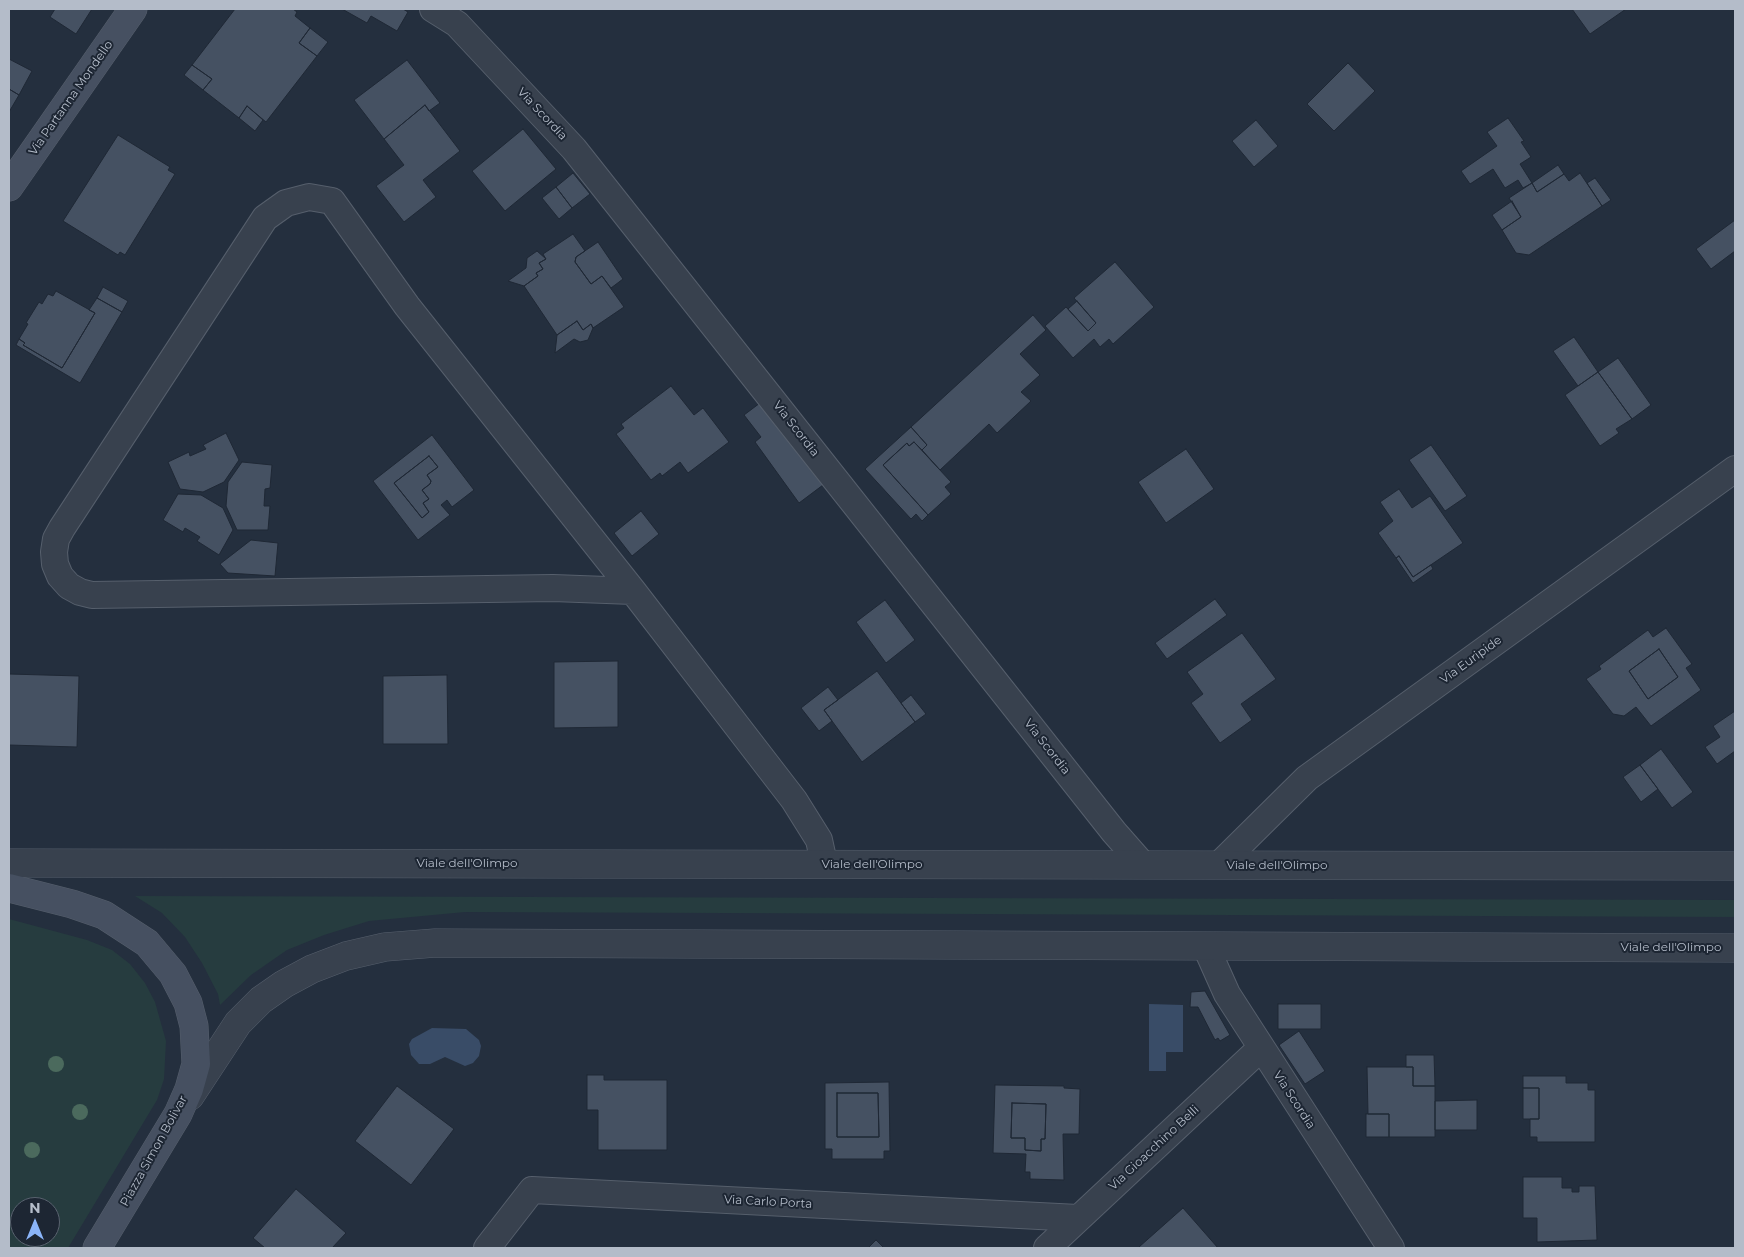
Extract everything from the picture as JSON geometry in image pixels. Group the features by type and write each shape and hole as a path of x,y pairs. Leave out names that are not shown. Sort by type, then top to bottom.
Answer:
{"main road":[{"name":"Via Partanna Mondello","path":"9,187 133,9"},
{"name":"Piazza Simon Bolivar","path":"9,888 72,904 104,915 147,944 172,974 188,1003 194,1026 196,1064 189,1089 178,1114 97,1248"}],"street":[{"name":"Via Scordia","path":"433,9 457,24 574,149 1095,808 1143,865"},
{"path":"633,591 553,588 92,595 80,592 65,581 55,564 54,552 56,539 62,528 265,218 286,203 309,197 332,202 407,306 633,591 794,800 819,840 824,863"},
{"name":"Via Euripide","path":"1219,865 1307,778 1735,469"},
{"name":"Viale dell'Olimpo","path":"9,863 1735,866"},
{"name":"Viale dell'Olimpo","path":"178,1114 238,1023 261,1000 284,984 312,969 346,956 385,947 435,943 1735,948"},
{"name":"Via Scordia","path":"1206,947 1227,994 1391,1248"},
{"name":"Via Gioacchino Belli","path":"1052,1246 1078,1218 1261,1048"},
{"name":"Via Carlo Porta","path":"487,1248 532,1190 1078,1218"}],"green space":[{"path":"135,896 1735,900 1735,917 465,912 369,921 324,935 287,950 251,975 220,1005 218,994 202,963 185,937 162,913"},
{"path":"9,919 87,940 112,950 130,964 145,983 155,1002 166,1041 164,1079 157,1100 68,1248 9,1248"}],"water":[{"path":"1149,1004 1183,1005 1183,1052 1166,1052 1166,1071 1149,1071"},
{"path":"432,1028 466,1029 479,1040 481,1046 479,1056 473,1063 465,1066 445,1057 430,1064 419,1064 411,1055 409,1044 412,1039"}],"building":[{"path":"55,9 92,9 76,34 50,17"},
{"path":"235,9 293,9 297,12 295,16 310,28 299,43 317,56 266,122 247,106 239,118 203,90 212,79 192,65"},
{"path":"342,9 403,9 408,12 397,31 371,16 367,23"},
{"path":"1572,9 1626,9 1590,34"},
{"path":"310,28 328,42 317,56 299,43"},
{"path":"9,59 32,71 19,95 9,89"},
{"path":"407,60 440,103 429,111 425,105 384,139 354,100"},
{"path":"1348,63 1375,91 1334,131 1307,104"},
{"path":"192,65 212,79 203,90 184,75"},
{"path":"9,89 19,95 9,112"},
{"path":"425,105 460,151 423,180 436,197 404,222 376,186 404,165 384,139"},
{"path":"247,106 263,120 255,131 239,118"},
{"path":"1508,118 1524,141 1521,142 1531,157 1520,164 1532,183 1523,188 1518,180 1505,188 1493,169 1470,184 1461,171 1497,146 1487,132"},
{"path":"1256,120 1278,146 1254,167 1232,141"},
{"path":"523,129 556,169 505,211 472,171"},
{"path":"118,135 170,167 168,170 175,174 125,255 120,252 118,255 63,221"},
{"path":"1558,165 1564,174 1537,192 1532,183"},
{"path":"573,173 590,194 572,208 556,187"},
{"path":"1580,173 1602,206 1529,255 1516,253 1502,230 1521,217 1509,198 1532,183 1537,192 1564,174 1569,181"},
{"path":"1595,178 1611,200 1602,206 1587,183"},
{"path":"556,187 572,208 559,219 542,198"},
{"path":"1512,201 1521,217 1502,230 1492,215"},
{"path":"1735,220 1735,251 1711,269 1696,249"},
{"path":"573,234 585,251 576,257 575,262 591,284 602,276 624,307 593,328 591,324 583,330 577,321 557,335 524,286 538,276 536,273 543,269 539,263 546,259 543,254"},
{"path":"598,242 623,279 611,288 602,276 591,284 575,262 576,257"},
{"path":"537,251 546,259 539,263 543,269 536,273 538,276 524,286 508,281 526,268 527,258"},
{"path":"1115,262 1154,307 1113,344 1109,339 1100,347 1094,339 1073,358 1045,326 1066,307 1088,331 1096,323 1074,298"},
{"path":"103,287 128,301 122,312 97,298"},
{"path":"56,291 95,313 62,368 23,345 25,343 19,339 39,302 42,304 48,294 53,296"},
{"path":"97,298 122,312 80,383 16,345 19,339 25,343 23,345 62,368 95,313 89,310"},
{"path":"1077,301 1096,323 1088,331 1068,309"},
{"path":"1033,315 1046,330 1020,354 1040,375 1021,392 1031,401 997,433 989,424 940,470 922,450 927,445 911,427"},
{"path":"577,321 583,330 591,324 593,328 588,340 580,342 574,339 555,353 557,335"},
{"path":"1574,337 1598,372 1578,386 1553,351"},
{"path":"1618,358 1651,405 1632,419 1598,372"},
{"path":"1598,372 1632,419 1616,429 1619,433 1600,446 1565,395"},
{"path":"671,386 694,415 703,408 729,442 688,473 680,462 662,476 660,473 651,480 616,434 624,428 621,424"},
{"path":"760,403 823,485 799,503 755,442 761,437 744,415"},
{"path":"911,427 927,445 922,450 914,442 909,446 907,443 883,465 928,515 922,521 916,514 911,519 865,469"},
{"path":"226,433 239,460 224,482 203,492 180,489 168,462 189,452 190,456 206,449 203,445"},
{"path":"432,435 474,490 452,507 447,500 441,505 450,515 418,540 373,481","holes":["429,456 438,467 427,475 431,481 422,490 429,499 423,503 429,512 422,518 394,483"]},
{"path":"914,442 951,482 945,487 951,494 928,515 883,465 907,443 909,446"},
{"path":"1431,445 1467,496 1445,511 1409,460"},
{"path":"1186,449 1214,489 1166,523 1138,482"},
{"path":"429,456 438,467 427,475 431,481 430,484 422,490 429,499 423,503 429,512 422,518 394,483"},
{"path":"242,462 272,465 270,488 265,489 264,506 270,506 268,530 237,530 226,506 228,482"},
{"path":"1399,489 1412,508 1430,496 1463,543 1413,577 1399,556 1396,558 1378,533 1393,521 1380,502"},
{"path":"178,494 201,495 223,508 233,530 219,555 197,541 200,537 185,528 183,532 163,520"},
{"path":"641,511 659,534 632,556 614,533"},
{"path":"251,540 278,543 275,576 228,573 220,564"},
{"path":"1399,556 1413,577 1431,565 1433,569 1413,583 1396,558"},
{"path":"1215,599 1227,615 1167,659 1155,643"},
{"path":"885,600 915,640 886,663 856,622"},
{"path":"1666,628 1692,664 1686,668 1701,690 1651,726 1636,707 1624,716 1613,714 1586,679 1601,669 1599,666 1648,630 1653,637","holes":["1659,649 1678,677 1648,699 1629,671"]},
{"path":"1242,633 1276,679 1241,704 1252,720 1220,743 1191,703 1203,694 1187,672"},
{"path":"1659,649 1678,677 1648,699 1629,671"},
{"path":"618,661 618,727 554,728 554,662"},
{"path":"877,671 915,722 862,762 824,710"},
{"path":"9,674 79,676 77,747 9,745"},
{"path":"447,675 448,744 383,744 383,676"},
{"path":"828,687 838,700 824,710 832,721 819,731 801,708"},
{"path":"911,695 926,714 915,722 901,703"},
{"path":"1735,711 1735,751 1717,764 1705,747 1720,737 1713,726"},
{"path":"1661,749 1693,792 1672,808 1640,765"},
{"path":"1640,765 1658,789 1641,802 1623,777"},
{"path":"1205,991 1230,1035 1220,1041 1218,1038 1215,1040 1198,1007 1190,1007 1191,992"},
{"path":"1278,1004 1321,1004 1321,1029 1278,1029"},
{"path":"1299,1031 1325,1071 1305,1084 1279,1045"},
{"path":"1406,1055 1434,1055 1435,1086 1413,1086 1413,1067 1406,1067"},
{"path":"1367,1067 1413,1067 1413,1086 1435,1086 1435,1137 1389,1137 1389,1114 1368,1114"},
{"path":"587,1075 604,1075 604,1080 667,1080 667,1150 598,1150 598,1110 587,1110"},
{"path":"1523,1076 1566,1076 1566,1083 1588,1083 1588,1090 1595,1090 1595,1142 1537,1142 1537,1137 1530,1137 1530,1119 1539,1119 1539,1088 1523,1088"},
{"path":"889,1082 890,1151 884,1151 884,1159 832,1159 832,1149 825,1149 825,1083","holes":["837,1093 878,1093 879,1137 837,1137"]},
{"path":"995,1085 1064,1086 1064,1088 1080,1089 1079,1134 1063,1134 1064,1180 1030,1179 1030,1172 1025,1172 1026,1154 993,1153","holes":["1012,1103 1046,1104 1045,1139 1041,1139 1041,1151 1025,1150 1025,1138 1011,1138"]},
{"path":"397,1086 454,1129 411,1185 355,1141"},
{"path":"1523,1088 1539,1088 1539,1119 1523,1119"},
{"path":"837,1093 878,1093 879,1137 837,1137"},
{"path":"1477,1100 1477,1130 1435,1130 1435,1101"},
{"path":"1012,1103 1046,1104 1045,1139 1041,1139 1041,1151 1025,1150 1025,1138 1011,1138"},
{"path":"1366,1114 1389,1114 1389,1137 1366,1137"},
{"path":"1523,1177 1562,1177 1562,1188 1572,1188 1572,1192 1579,1192 1579,1186 1595,1186 1597,1240 1537,1242 1537,1218 1523,1218"},
{"path":"296,1189 346,1233 332,1248 265,1248 253,1238"},
{"path":"1183,1208 1218,1248 1139,1247"},
{"path":"876,1240 884,1248 868,1248"}]}
